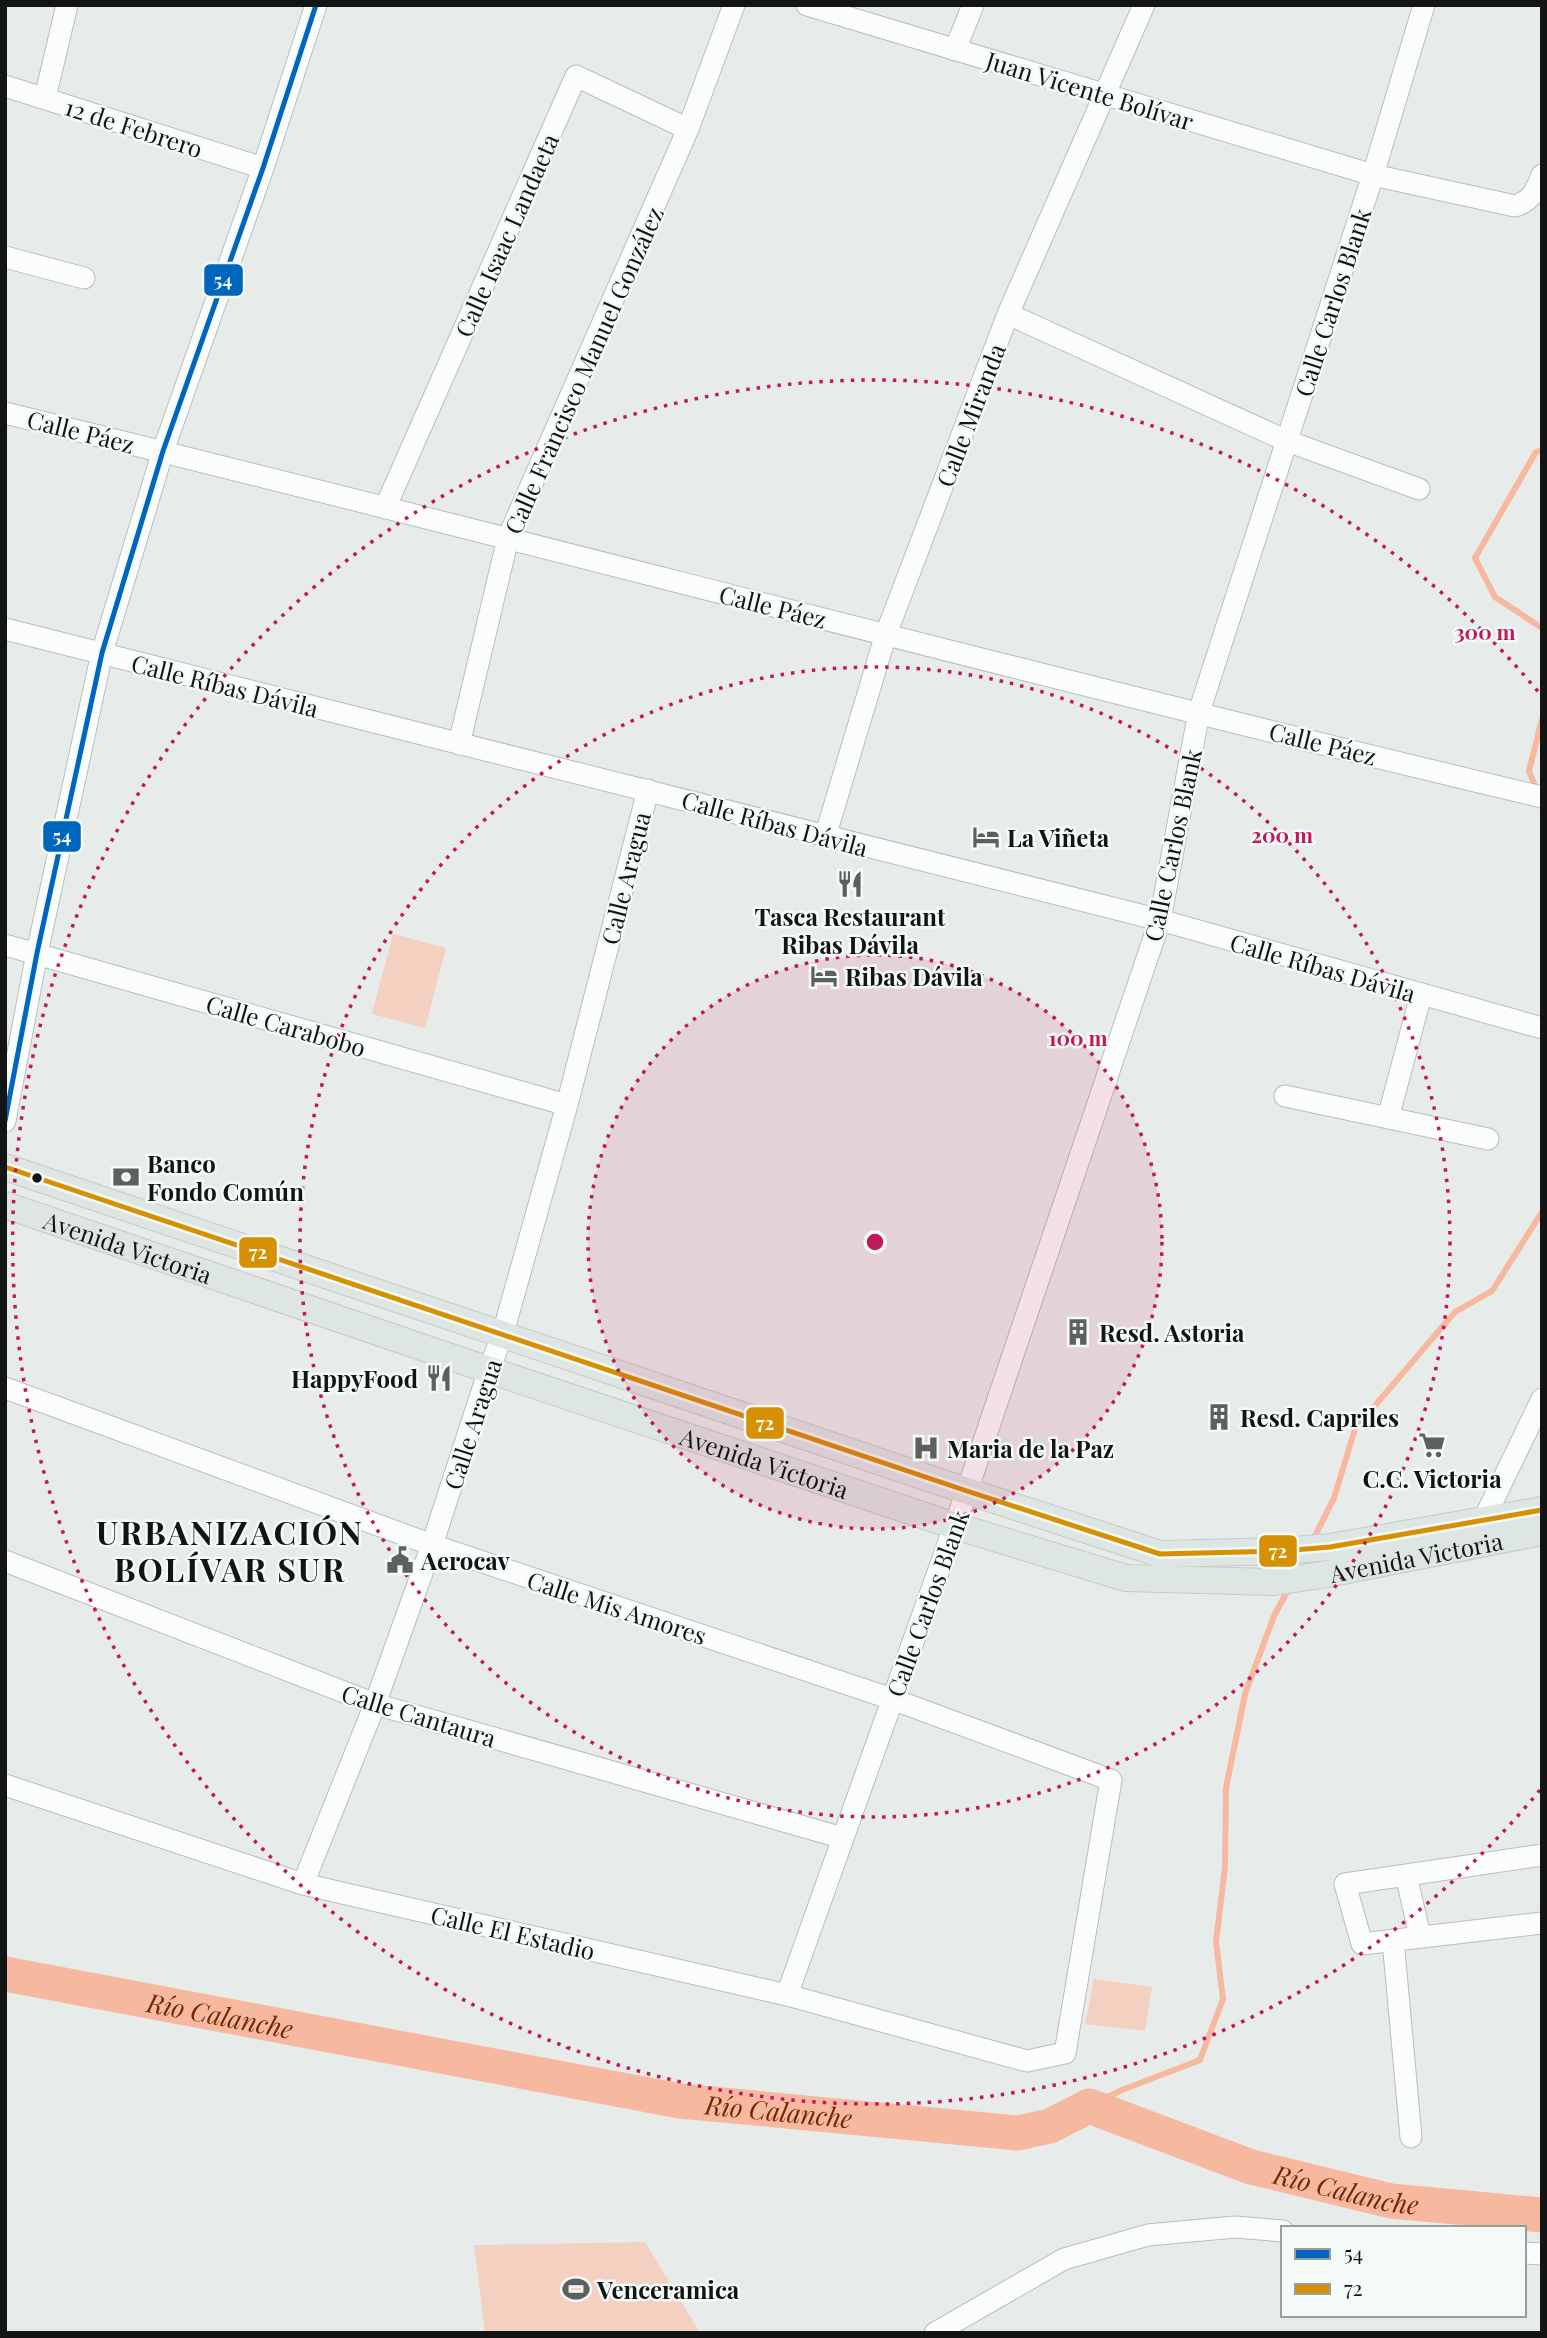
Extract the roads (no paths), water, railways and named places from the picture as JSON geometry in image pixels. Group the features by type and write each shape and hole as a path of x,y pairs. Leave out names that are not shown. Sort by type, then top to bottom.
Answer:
{"main road":[{"name":"Avenida Victoria","path":"5,1167 967,1492 1160,1554 1330,1547 1542,1510"},
{"name":"Avenida Victoria","path":"5,1205 489,1370 955,1525 1126,1578 1274,1582 1542,1532"}],"street":[{"path":"44,98 67,5"},
{"path":"5,1121 37,954 102,653 163,451 263,168 316,5"},
{"name":"Calle Francisco Manuel González","path":"459,744 508,538 688,129 734,5"},
{"name":"Juan Vicente Bolívar","path":"807,5 1373,175 1505,205 1536,207"},
{"path":"955,50 973,5"},
{"name":"Calle Miranda","path":"825,837 886,634 1008,314 1144,5"},
{"name":"Calle Carlos Blank","path":"787,1994 967,1492 1160,920 1199,712 1373,175 1424,5"},
{"name":"Calle Isaac Landaeta","path":"385,508 576,76 688,129"},
{"name":"12 de Febrero","path":"5,86 263,168"},
{"path":"1536,207 1536,191 1542,175"},
{"path":"5,257 84,278"},
{"path":"1008,314 1287,441 1419,489"},
{"name":"Calle Páez","path":"5,413 1534,795"},
{"name":"Calle Ríbas Dávila","path":"5,629 1160,920 1542,1028"},
{"name":"Calle Aragua","path":"303,1884 375,1704 503,1334 567,1105 648,790"},
{"name":"Calle Carabobo","path":"5,945 567,1105"},
{"path":"1388,1118 1421,995"},
{"path":"1285,1096 1488,1139"},
{"name":"Calle Mis Amores","path":"5,1388 432,1545 892,1699 1111,1780 1065,2053 1027,2061"},
{"path":"1483,1521 1542,1399"},
{"name":"Calle Cantaura","path":"5,1561 375,1704 843,1838"},
{"name":"Calle El Estadio","path":"5,1784 303,1884 787,1994 1027,2061"},
{"path":"1542,1855 1345,1884 1362,1944 1542,1923"},
{"path":"1406,1875 1420,1936"},
{"path":"1393,1940 1411,2137"},
{"path":"935,2333 1063,2259 1147,2235 1234,2227 1281,2231"}],"waterway":[{"path":"1542,450 1536,452 1475,558 1495,597 1542,628"},
{"path":"1537,791 1529,771 1542,719"},
{"path":"1312,1542 1334,1498 1355,1429 1455,1312 1492,1291 1542,1212"},
{"path":"1089,2106 1122,2090 1200,2060 1223,1999 1216,1942 1225,1867 1226,1788 1245,1694 1274,1616 1290,1586"},
{"name":"Río Calanche","path":"5,1974 680,2101 1018,2133 1050,2126 1089,2106 1251,2167 1391,2201 1542,2215"}],"place":[{"name":"La Viñeta","path":"986,837"},
{"name":"Tasca Restaurant Ribas Dávila","path":"850,884"},
{"name":"Ribas Dávila","path":"824,976"},
{"name":"Banco Fondo Común","path":"126,1177"},
{"name":"Resd. Astoria","path":"1078,1332"},
{"name":"HappyFood","path":"439,1378"},
{"name":"Resd. Capriles","path":"1219,1417"},
{"name":"C.C. Victoria","path":"1432,1445"},
{"name":"Maria de la Paz","path":"926,1448"},
{"name":"Aerocav","path":"400,1560"},
{"name":"Venceramica","path":"576,2289"}],"district":[{"name":"URBANIZACIÓN BOLÍVAR SUR","path":"230,1550"}]}
